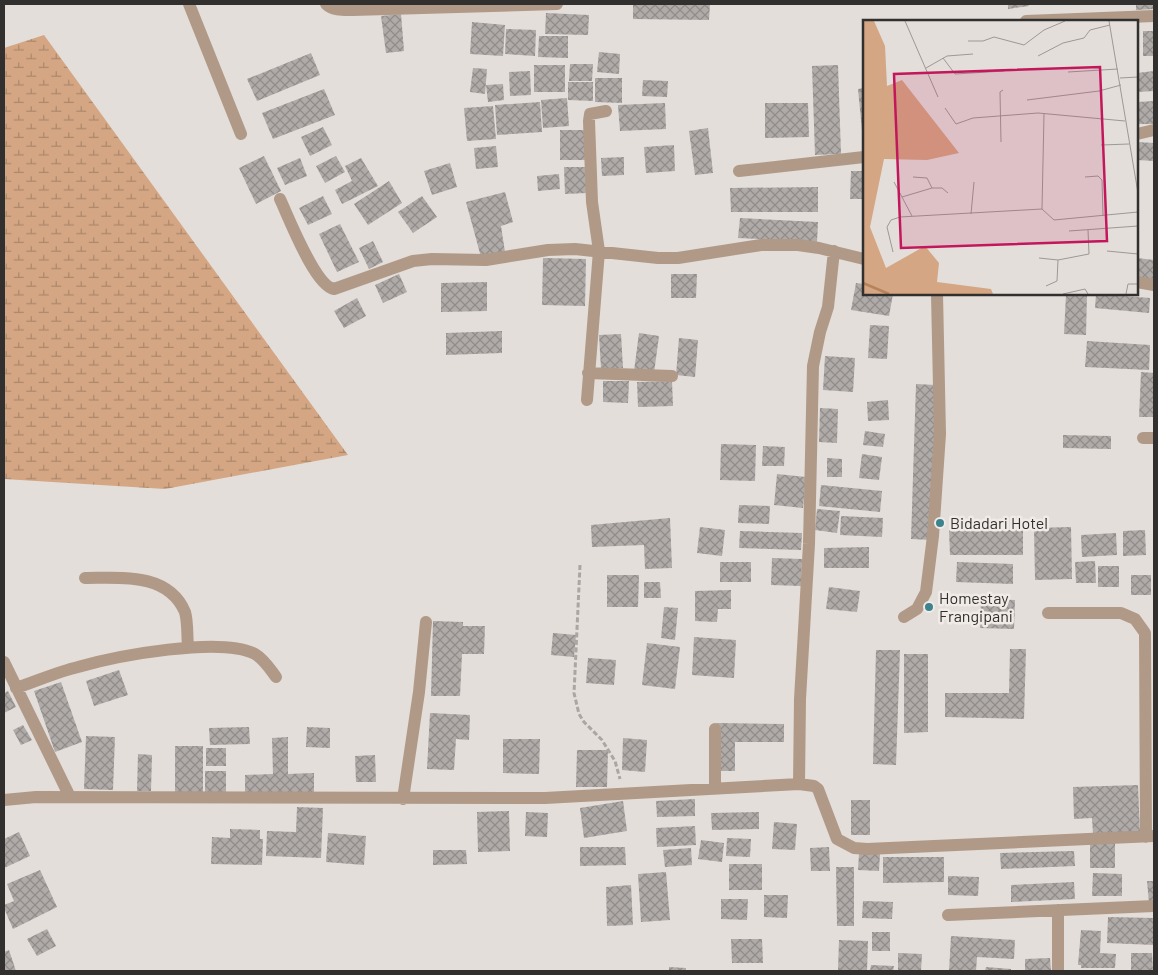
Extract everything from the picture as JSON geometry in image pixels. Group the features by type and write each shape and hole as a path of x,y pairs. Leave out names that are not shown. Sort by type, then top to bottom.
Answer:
{"street":[{"path":"189,4 241,134"},
{"path":"326,4 330,8 347,10 557,4"},
{"path":"1052,20 1154,16"},
{"path":"587,400 599,252 592,202 589,120 590,114 606,110"},
{"path":"1138,134 1154,130"},
{"path":"739,171 863,157"},
{"path":"280,199 315,271 324,285 334,289 413,261 432,259 486,260 548,250 599,252 664,258 694,256 720,250 762,245 798,245 863,259"},
{"path":"800,784 800,699 808,544 813,366 820,332 828,307 834,252"},
{"path":"1138,282 1154,285"},
{"path":"904,617 917,609 926,592 933,536 940,434 937,295"},
{"path":"588,374 672,376"},
{"path":"85,578 141,578 163,587 177,599 185,614 188,647"},
{"path":"4,800 36,797 545,798 715,787 800,784 814,786 818,789 837,839 854,848 1150,837 1145,633 1135,619 1121,613 1048,613"},
{"path":"403,798 419,692 426,622"},
{"path":"16,688 78,666 188,647 242,649 257,655 276,677"},
{"path":"4,662 70,798"},
{"path":"715,729 715,787"},
{"path":"948,915 1154,906"},
{"path":"1058,910 1058,971"}],"path":[{"path":"580,565 574,693 579,714 584,722 602,740 615,761 623,794"}],"green space":[{"path":"44,35 348,455 165,489 4,479 4,48"}],"building":[{"path":"633,4 710,4 709,20 633,19"},
{"path":"1008,4 1028,4 1029,6 1008,9"},
{"path":"1136,4 1154,4 1154,9 1136,10"},
{"path":"546,13 589,15 588,35 545,34"},
{"path":"401,14 404,51 386,53 381,16"},
{"path":"472,22 505,25 503,56 470,54"},
{"path":"506,29 536,30 535,56 505,54"},
{"path":"1143,31 1154,31 1154,56 1143,56"},
{"path":"539,36 568,36 568,58 538,57"},
{"path":"599,52 620,54 619,74 597,72"},
{"path":"311,53 320,75 257,101 247,79"},
{"path":"570,64 593,64 592,81 569,81"},
{"path":"534,65 565,65 565,92 534,92"},
{"path":"838,65 841,154 815,155 812,66"},
{"path":"473,68 487,69 485,94 470,92"},
{"path":"530,71 531,95 510,96 509,72"},
{"path":"1154,71 1154,91 1138,92 1138,73"},
{"path":"595,78 622,78 622,103 595,102"},
{"path":"643,80 668,81 667,97 642,96"},
{"path":"568,82 593,82 593,101 568,100"},
{"path":"503,84 504,100 488,102 486,85"},
{"path":"863,88 863,141 858,89"},
{"path":"324,89 335,115 273,139 262,113"},
{"path":"567,98 569,126 543,128 541,100"},
{"path":"1154,101 1154,124 1138,124 1138,102"},
{"path":"540,102 542,132 497,135 495,105"},
{"path":"665,103 666,129 620,131 618,105"},
{"path":"765,103 808,103 809,137 765,138"},
{"path":"493,106 496,139 467,141 464,108"},
{"path":"323,127 332,145 310,156 301,137"},
{"path":"708,128 713,173 695,175 689,131"},
{"path":"560,130 585,130 585,160 560,160"},
{"path":"1138,142 1154,143 1154,161 1138,160"},
{"path":"674,145 675,171 646,173 644,147"},
{"path":"496,146 498,167 476,169 474,148"},
{"path":"264,156 281,191 256,204 239,168"},
{"path":"336,156 345,172 325,183 316,166"},
{"path":"624,157 624,175 602,176 601,158"},
{"path":"300,158 307,176 285,185 277,168"},
{"path":"361,158 378,186 342,204 335,190 352,181 345,166"},
{"path":"450,163 457,187 432,195 424,171"},
{"path":"564,167 586,167 587,193 565,194"},
{"path":"851,171 863,171 863,199 850,199"},
{"path":"559,174 560,189 538,191 537,176"},
{"path":"389,181 402,203 368,225 354,204"},
{"path":"818,187 818,212 731,212 730,188"},
{"path":"505,192 513,222 501,226 505,252 481,257 466,202"},
{"path":"323,196 332,214 308,225 299,208"},
{"path":"422,196 437,217 413,233 398,212"},
{"path":"740,218 818,222 817,242 738,238"},
{"path":"340,224 359,262 337,272 319,234"},
{"path":"373,241 383,262 369,269 359,248"},
{"path":"543,258 586,259 585,306 542,305"},
{"path":"1138,258 1154,260 1154,279 1138,277"},
{"path":"399,274 407,292 383,303 375,285"},
{"path":"671,274 697,274 696,298 671,298"},
{"path":"487,282 487,311 441,312 441,283"},
{"path":"856,283 863,284 863,295 893,295 889,316 851,310"},
{"path":"1066,295 1087,295 1086,335 1064,334"},
{"path":"1096,295 1150,298 1149,313 1095,308"},
{"path":"357,298 366,316 344,328 334,311"},
{"path":"870,325 889,326 887,359 868,358"},
{"path":"502,331 502,353 446,355 446,333"},
{"path":"639,333 659,336 654,373 634,371"},
{"path":"621,334 623,368 601,369 599,335"},
{"path":"679,338 698,340 695,377 676,375"},
{"path":"1087,341 1150,345 1149,370 1085,367"},
{"path":"825,356 855,358 853,392 823,390"},
{"path":"1141,372 1154,373 1154,417 1139,417"},
{"path":"603,381 629,381 628,403 603,402"},
{"path":"672,381 673,406 638,407 637,382"},
{"path":"916,384 936,385 931,540 911,539"},
{"path":"888,400 889,420 868,421 867,402"},
{"path":"820,408 838,409 837,443 819,442"},
{"path":"865,431 885,434 883,447 863,445"},
{"path":"1063,435 1111,436 1111,449 1063,448"},
{"path":"721,444 756,445 755,481 720,480"},
{"path":"763,446 785,447 784,466 762,466"},
{"path":"862,454 882,457 879,480 859,478"},
{"path":"827,458 842,459 842,477 827,477"},
{"path":"777,474 806,477 803,508 774,505"},
{"path":"821,485 882,491 880,512 819,506"},
{"path":"739,505 770,506 769,524 738,523"},
{"path":"817,509 840,511 837,533 815,530"},
{"path":"841,516 883,518 882,537 840,535"},
{"path":"670,518 672,568 645,569 644,545 592,547 591,525"},
{"path":"700,527 725,530 722,556 697,553"},
{"path":"1071,527 1072,579 1035,580 1034,528"},
{"path":"949,530 1023,530 1023,555 950,555"},
{"path":"1145,530 1146,555 1123,556 1123,531"},
{"path":"740,531 802,533 801,550 739,548"},
{"path":"1116,533 1117,555 1082,557 1081,535"},
{"path":"869,547 869,568 824,568 824,548"},
{"path":"772,558 802,559 801,586 771,585"},
{"path":"1095,561 1096,583 1076,583 1075,562"},
{"path":"720,562 751,562 751,582 720,582"},
{"path":"957,562 1013,564 1013,584 956,582"},
{"path":"1098,566 1119,566 1119,587 1098,587"},
{"path":"607,575 639,575 638,607 607,607"},
{"path":"1131,575 1151,575 1151,595 1131,595"},
{"path":"644,582 660,582 661,598 644,598"},
{"path":"829,587 860,591 857,612 826,609"},
{"path":"731,590 731,609 718,609 717,622 695,621 695,591"},
{"path":"981,599 1015,600 1014,629 980,628"},
{"path":"664,607 678,608 675,640 661,638"},
{"path":"433,621 463,622 463,626 485,626 484,654 462,654 460,696 431,696"},
{"path":"553,633 576,635 574,657 551,655"},
{"path":"694,637 736,640 734,678 692,675"},
{"path":"647,643 680,647 675,689 642,685"},
{"path":"1010,649 1026,649 1024,719 945,717 945,693 1009,693"},
{"path":"876,650 900,650 896,765 873,764"},
{"path":"904,654 928,654 928,732 904,733"},
{"path":"588,658 616,660 614,685 586,683"},
{"path":"119,670 128,695 94,706 86,681"},
{"path":"61,682 82,742 55,752 34,691"},
{"path":"8,691 16,707 4,713 4,693"},
{"path":"430,713 470,715 469,740 456,739 454,770 427,769"},
{"path":"717,723 784,724 784,742 735,742 735,771 716,771"},
{"path":"23,725 32,740 21,745 13,730"},
{"path":"249,727 250,744 210,745 209,728"},
{"path":"307,727 330,728 330,748 306,747"},
{"path":"86,736 115,737 113,790 84,789"},
{"path":"288,737 288,774 314,773 314,793 245,795 245,775 273,774 272,738"},
{"path":"623,738 647,740 645,772 622,770"},
{"path":"503,739 540,739 539,774 503,773"},
{"path":"175,746 203,746 203,793 175,793"},
{"path":"206,748 226,748 226,766 206,766"},
{"path":"577,750 608,750 607,787 576,787"},
{"path":"138,754 152,755 151,791 137,791"},
{"path":"375,755 376,782 356,782 355,756"},
{"path":"205,771 226,771 226,794 205,793"},
{"path":"1138,785 1140,833 1093,834 1092,818 1074,819 1073,787"},
{"path":"695,799 695,816 657,817 656,801"},
{"path":"851,800 870,800 870,835 851,835"},
{"path":"623,801 627,831 584,838 580,808"},
{"path":"297,807 323,808 321,858 266,856 267,831 296,832"},
{"path":"509,811 510,851 478,852 477,812"},
{"path":"526,812 548,813 547,837 525,836"},
{"path":"759,812 759,829 712,830 711,813"},
{"path":"774,822 797,824 795,850 772,849"},
{"path":"695,826 696,845 657,847 656,828"},
{"path":"230,829 260,830 260,839 263,839 262,865 211,864 212,837 230,838"},
{"path":"19,832 30,856 4,868 4,839"},
{"path":"328,833 366,836 364,865 326,862"},
{"path":"727,838 751,839 750,857 726,856"},
{"path":"701,840 724,843 722,862 698,859"},
{"path":"1090,843 1115,843 1115,868 1090,868"},
{"path":"580,847 625,847 626,865 580,866"},
{"path":"829,847 830,871 811,871 810,848"},
{"path":"691,848 692,865 665,867 663,850"},
{"path":"433,850 466,850 467,864 433,865"},
{"path":"1074,851 1075,866 1001,869 1000,853"},
{"path":"859,854 880,854 879,871 858,870"},
{"path":"883,857 944,857 944,882 883,883"},
{"path":"729,864 762,864 762,890 729,890"},
{"path":"836,867 854,867 854,926 837,926"},
{"path":"40,870 57,907 13,929 4,908 4,905 14,901 7,884"},
{"path":"666,872 670,920 641,922 638,874"},
{"path":"1093,873 1122,874 1122,896 1092,896"},
{"path":"948,876 979,877 978,896 948,895"},
{"path":"1147,881 1154,881 1154,903 1149,903"},
{"path":"1074,882 1075,899 1011,902 1011,885"},
{"path":"631,885 633,925 607,926 606,887"},
{"path":"764,895 788,895 787,918 764,917"},
{"path":"721,899 748,899 747,920 721,919"},
{"path":"863,901 893,902 892,919 862,918"},
{"path":"1108,917 1154,918 1154,945 1107,943"},
{"path":"47,929 56,946 37,956 27,939"},
{"path":"1081,930 1101,931 1100,953 1116,954 1115,968 1081,968 1081,965 1078,965"},
{"path":"872,932 890,932 890,951 872,951"},
{"path":"951,936 1015,940 1014,959 977,957 976,971 949,971"},
{"path":"731,939 762,939 763,963 732,963"},
{"path":"839,940 868,941 867,971 838,971"},
{"path":"9,950 16,971 4,971 4,952"},
{"path":"898,953 922,954 921,971 898,971"},
{"path":"1131,953 1152,953 1153,971 1131,971"},
{"path":"1050,958 1051,971 1025,971 1025,959"},
{"path":"871,965 894,966 893,971 870,971"},
{"path":"669,967 686,968 686,971 669,971"},
{"path":"986,967 1011,969 1011,971 985,971"}],"place":[{"name":"Bidadari Hotel","path":"940,523"},
{"name":"Homestay Frangipani","path":"929,607"}]}
